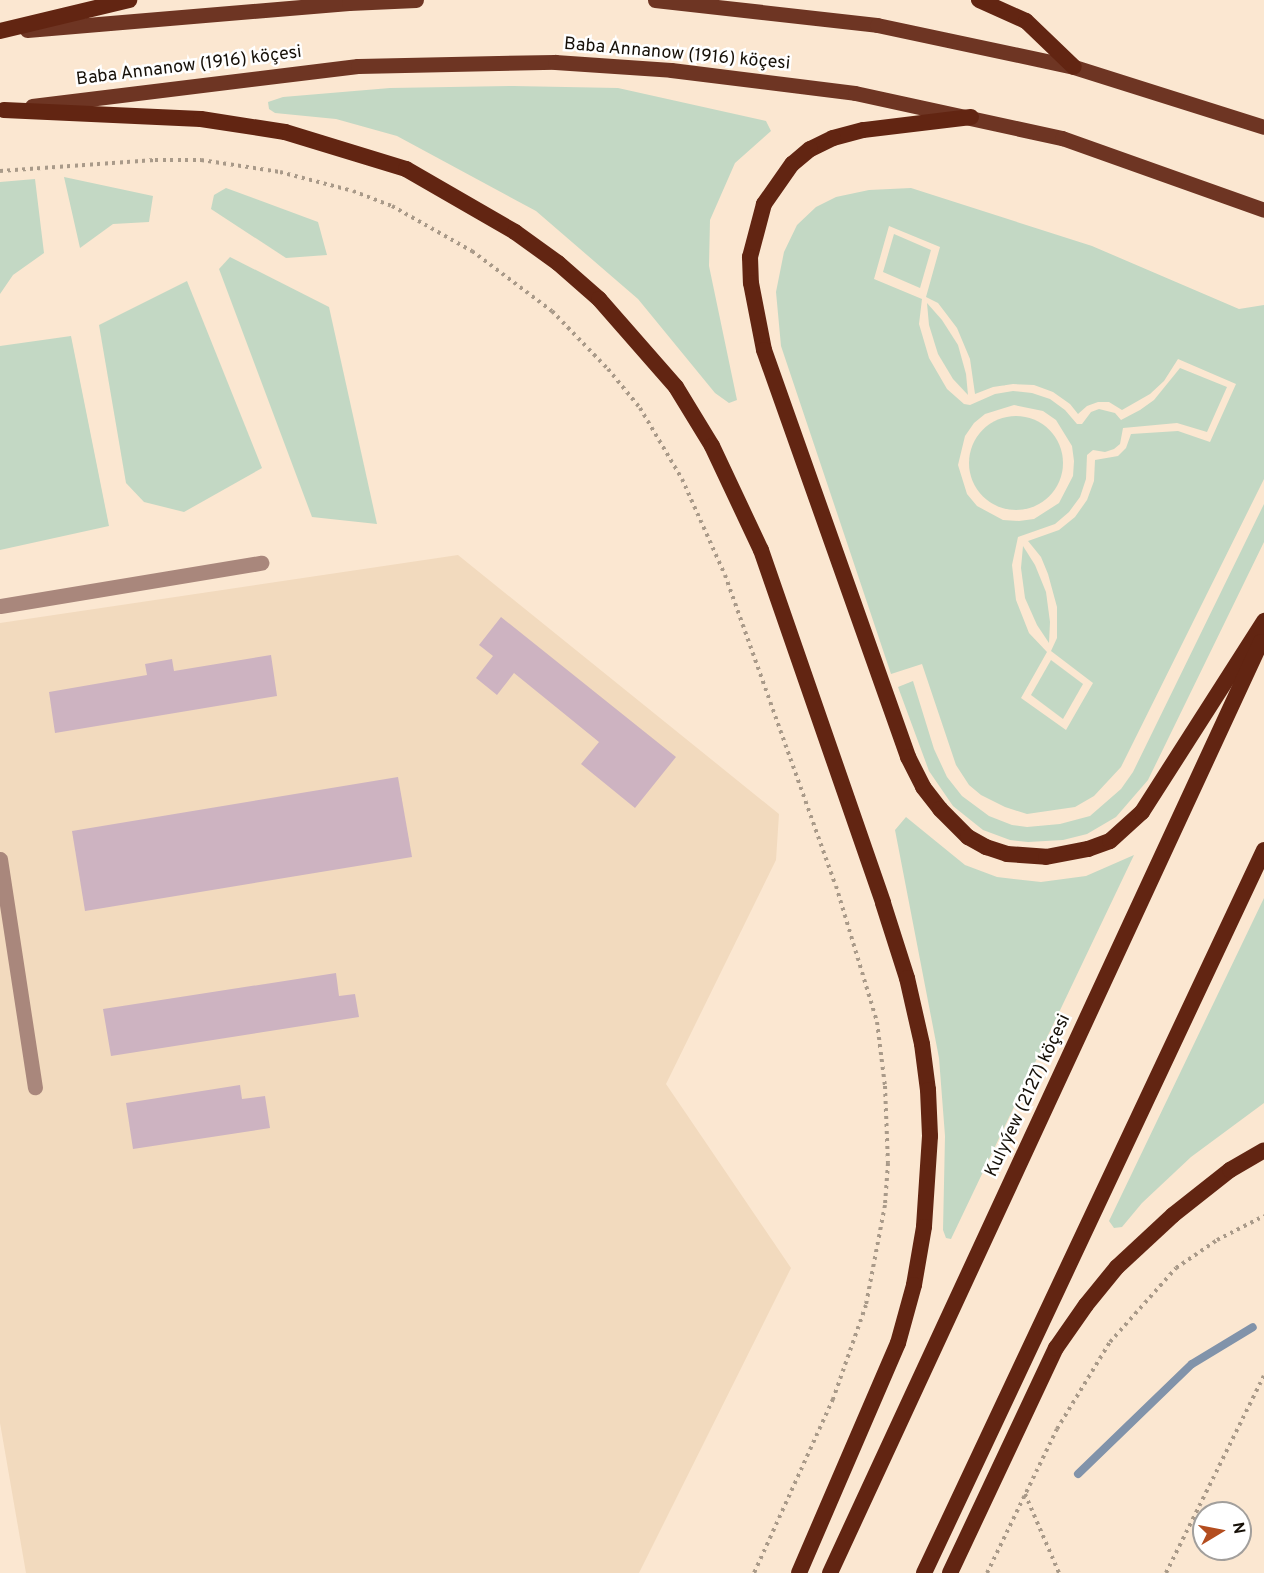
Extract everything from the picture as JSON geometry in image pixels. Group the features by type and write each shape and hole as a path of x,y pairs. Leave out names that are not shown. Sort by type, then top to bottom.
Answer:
{"highway":[{"path":"0,32 129,0"},
{"path":"980,0 1026,21 1074,67"},
{"path":"2,110 201,119 296,135 406,169 515,232 558,262 599,299 676,387 712,446 761,550 883,903 907,978 922,1044 928,1090 930,1136 924,1227 914,1285 898,1343 799,1573"},
{"path":"971,117 863,130 833,138 810,149 792,164 764,204 750,257 751,283 764,350 908,757 923,787 940,809 968,837 986,847 1007,854 1046,857 1088,849 1110,841 1142,813 1264,621"},
{"name":"Kulyýew (2127) köçesi","path":"830,1573 1264,636"},
{"path":"924,1573 1264,850"},
{"path":"950,1573 1056,1348 1086,1305 1117,1267 1173,1215 1230,1170 1264,1150"}],"main road":[{"path":"0,32 349,3 416,0"},
{"path":"655,0 878,25 1074,67 1264,127"},
{"name":"Baba Annanow (1916) köçesi","path":"2,110 358,66 555,62 671,70 843,92 971,117 1062,138 1264,210"}],"lane":[{"path":"0,606 261,563"},
{"path":"0,859 35,1087"}],"path":[{"path":"0,171 155,160 201,160 280,172 353,191 392,206 472,251 552,311 608,369 633,400 682,479 725,575 836,886 877,1022 885,1086 888,1163 885,1205 866,1305 833,1398 754,1573"},
{"path":"987,1573 1024,1493 1068,1411 1110,1342 1176,1268 1195,1253 1264,1216"},
{"path":"1166,1573 1264,1376"},
{"path":"1024,1493 1059,1573"}],"shaded area":[{"path":"458,555 779,814 776,860 666,1084 791,1268 639,1573 26,1573 0,1423 0,623"}],"green space":[{"path":"513,86 618,88 766,121 771,131 735,163 710,220 709,266 737,400 729,403 715,393 638,299 536,211 397,136 336,119 275,113 269,109 268,102 283,97 390,88"},
{"path":"64,177 153,196 149,222 113,224 80,248"},
{"path":"35,179 44,253 13,275 0,294 0,182"},
{"path":"226,188 318,222 327,255 286,258 211,209 214,195"},
{"path":"911,188 1092,246 1239,309 1264,305 1264,479 1121,767 1094,796 1075,807 1027,814 1005,807 981,795 969,785 956,765 922,664 891,674 781,346 776,292 784,252 797,225 816,207 836,197 869,190","holes":["889,226 940,247 926,297 938,303 957,328 970,359 975,394 993,387 1013,384 1034,385 1053,392 1070,404 1078,414 1087,406 1098,402 1109,402 1122,410 1150,394 1164,381 1178,359 1236,384 1210,442 1178,431 1131,434 1126,448 1118,456 1095,460 1094,481 1087,500 1075,517 1059,530 1028,541 1041,557 1057,607 1057,638 1051,651 1093,683 1066,730 1021,698 1047,652 1029,633 1016,600 1012,565 1018,537 1055,524 1069,512 1080,497 1086,479 1087,455 1093,450 1105,452 1114,449 1120,444 1123,428 1177,423 1207,432 1227,387 1180,368 1154,400 1140,410 1121,420 1115,413 1099,409 1091,412 1082,424 1077,424 1065,410 1050,399 1032,393 1013,391 995,394 970,405 964,404 947,389 929,358 919,324 922,299 874,279","1014,405 1043,411 1056,420 1072,446 1074,461 1073,476 1059,503 1034,519 1019,521 1003,520 977,506 967,494 958,465 965,436 974,423 985,414"]},
{"path":"894,234 931,250 920,288 883,272"},
{"path":"230,257 329,307 377,524 312,517 219,269"},
{"path":"187,281 262,468 184,512 144,502 126,483 99,325"},
{"path":"927,303 942,320 958,345 966,374 968,395 953,379 938,354 929,325"},
{"path":"71,336 109,526 0,550 0,346"},
{"path":"1016,416 1034,420 1049,430 1059,445 1063,463 1059,481 1049,496 1034,506 1016,510 998,506 983,496 973,481 969,463 973,445 983,430 998,420"},
{"path":"1264,504 1264,542 1148,780 1116,817 1087,834 1063,840 1028,842 1010,840 983,830 953,806 929,771 898,687 913,681 934,749 947,777 962,796 989,816 1012,825 1027,827 1060,824 1090,816 1121,789 1133,772"},
{"path":"1023,546 1035,565 1046,592 1050,622 1049,643 1037,625 1025,598 1021,568"},
{"path":"1051,660 1083,684 1063,719 1031,695"},
{"path":"906,817 965,865 997,877 1041,882 1086,876 1134,855 951,1239 946,1238 943,1230 945,1136 939,1058 895,830"},
{"path":"1264,898 1264,1103 1191,1157 1142,1203 1122,1227 1114,1228 1109,1221"}],"building":[{"path":"501,617 676,757 635,808 581,764 599,742 514,673 497,695 476,678 493,656 479,645"},
{"path":"271,655 277,696 55,733 49,692 147,675 145,664 172,659 174,671"},
{"path":"398,777 412,857 85,911 72,831"},
{"path":"336,973 339,996 355,994 359,1017 111,1056 103,1009"},
{"path":"240,1085 242,1099 265,1096 270,1128 133,1149 126,1103"}],"waterway":[{"path":"1078,1474 1192,1364 1253,1327"}]}
